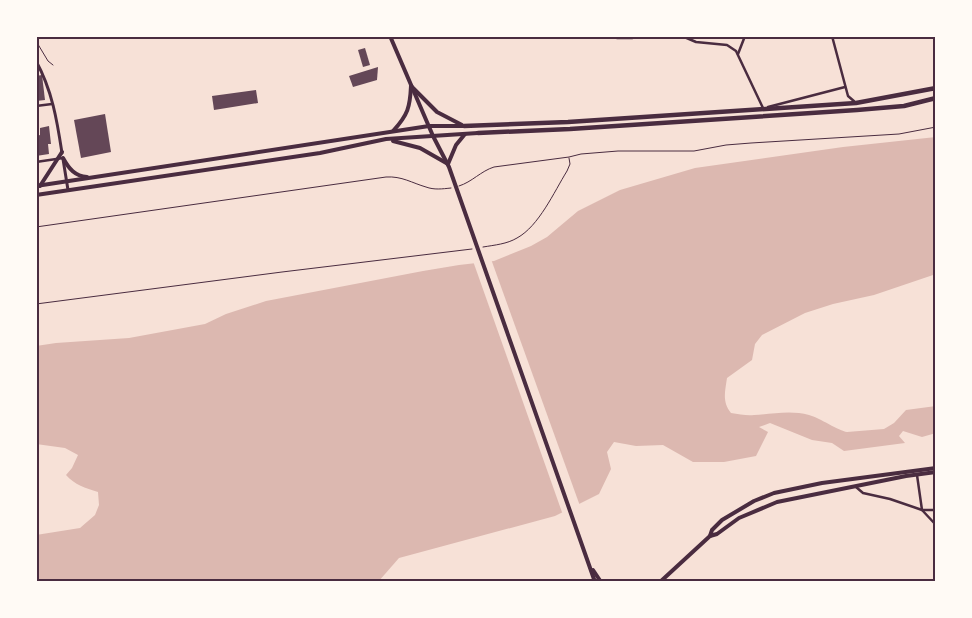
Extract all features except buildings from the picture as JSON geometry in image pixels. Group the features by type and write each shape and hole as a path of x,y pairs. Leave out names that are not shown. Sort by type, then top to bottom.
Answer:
{"highway":[{"path":"464,126 568,122 856,103 936,88"},
{"path":"478,133 570,129 857,110 904,106 936,98"}],"main road":[{"path":"390,36 433,136 449,165 595,582"},
{"path":"411,86 437,112 464,126"},
{"path":"392,132 406,116 410,105 411,86"},
{"path":"38,186 429,126 464,126"},
{"path":"36,195 303,156 386,139 478,133"},
{"path":"449,165 456,145 465,134"},
{"path":"386,139 420,148 449,165"},
{"path":"38,186 53,165 61,159 62,152"},
{"path":"61,159 81,176 95,178"},
{"path":"661,581 710,536 739,518 777,502 856,487 936,468"},
{"path":"710,536 712,530 722,520 754,501 774,493 822,483 936,472"},
{"path":"589,564 601,582"}],"street":[{"path":"617,38 637,36"},
{"path":"682,36 696,42 728,45 738,54 764,109 779,103 845,87"},
{"path":"738,54 746,36"},
{"path":"832,36 848,96 856,103"},
{"path":"36,61 44,74 54,104 62,152"},
{"path":"36,106 54,104"},
{"path":"36,162 61,159 68,190"},
{"path":"916,473 922,510 936,525"},
{"path":"856,487 863,493 890,499 922,510 936,510"}],"path":[{"path":"36,41 48,61 53,65"},
{"path":"458,186 474,179 485,170 494,167 569,158 589,153 694,151 717,146 751,143 899,134 936,127"},
{"path":"482,248 515,239 530,229 567,171 570,164 569,158"},
{"path":"36,227 395,176 427,188 452,188"},
{"path":"36,304 473,249"}],"shaded area":[{"path":"936,137 936,274 874,295 833,304 805,313 762,335 755,344 752,360 727,378 725,397 726,405 731,413 749,415 802,414 847,432 884,429 894,423 906,410 936,406 936,433 922,437 903,431 899,436 905,443 844,451 832,443 812,440 770,423 759,427 768,432 756,456 724,462 693,462 663,445 636,446 614,442 607,452 611,469 599,494 555,516 399,558 378,582 36,582 36,535 80,528 95,515 99,505 98,492 77,484 66,475 72,468 78,455 65,448 36,444 36,346 129,338 205,324 226,314 266,301 423,271 494,261 531,246 547,237 578,211 620,190 695,168 843,147"}],"pier":[{"path":"491,259 580,506 563,515 473,261"}]}
